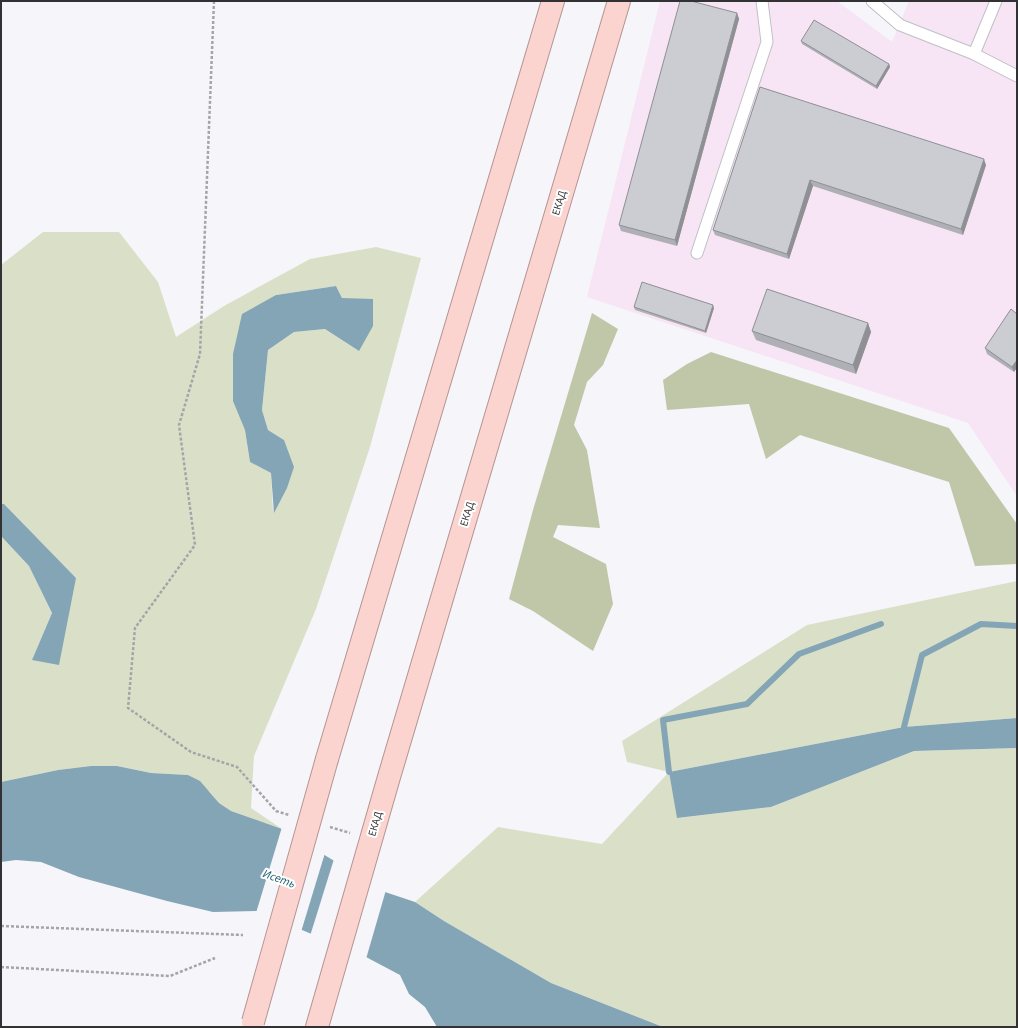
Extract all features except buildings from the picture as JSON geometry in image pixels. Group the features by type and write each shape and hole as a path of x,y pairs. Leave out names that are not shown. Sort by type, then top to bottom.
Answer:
{"highway":[{"path":"253,1025 327,759 553,1"},
{"name":"ЕКАД","path":"317,1027 389,777 619,1"}],"lane":[{"path":"697,253 767,42 762,1"},
{"path":"872,1 900,25 974,54 1017,76"},
{"path":"974,54 996,1"}],"path":[{"path":"214,1 200,354 179,425 195,545 134,628 128,708 191,752 238,767 276,811 291,815"},
{"path":"326,826 355,835"},
{"path":"1,926 243,935"},
{"path":"1,967 170,976 215,958"}],"shaded area":[{"path":"660,1 837,1 892,42 909,1 1017,1 1017,496 968,423 587,297"}],"green space":[{"path":"43,232 119,232 158,282 176,337 224,306 310,259 376,247 421,258 370,447 316,609 254,756 251,808 282,829 231,811 219,803 210,792 188,775 151,773 117,766 91,766 58,770 1,782 1,536 29,566 52,613 32,660 76,578 4,504 1,504 1,265","holes":["336,286 342,298 359,351 325,329 294,332 268,350 262,410 268,430 284,440 273,512 271,473 250,462 245,430 276,295"]},
{"path":"592,313 618,329 603,365 587,382 574,425 587,450 600,528 558,525 553,537 606,564 613,604 593,651 533,611 509,599 533,510"},
{"path":"711,352 949,428 1017,524 1017,564 975,566 949,482 800,435 766,459 749,404 667,410 663,380 687,364"},
{"path":"1017,581 1017,718 904,727 669,772 627,762 622,741 807,625"},
{"path":"1017,748 1017,1027 663,1027 551,983 444,921 415,902 498,827 602,844 669,772 678,818 771,807 914,751"}],"water":[{"path":"336,286 342,298 373,299 373,326 359,351 325,329 294,332 268,350 262,410 268,430 284,440 294,467 287,488 274,513 271,473 250,462 245,430 233,401 233,354 242,314 276,295"},
{"path":"1,504 4,504 76,578 59,665 32,660 52,613 29,566 1,536"},
{"path":"1017,718 1017,748 914,751 771,807 677,818 669,772 904,727"},
{"name":"Исеть","path":"91,766 117,766 151,773 188,775 200,781 219,803 231,811 282,829 385,892 415,902 444,921 551,983 663,1027 437,1027 425,1007 409,994 400,975 366,957 257,911 213,912 79,877 41,862 16,860 1,862 1,782 58,770"}],"pier":[{"path":"282,827 325,853 301,932 256,913"},
{"path":"334,859 386,890 366,959 310,936"}],"waterway":[{"path":"669,772 663,720 747,704 799,654 881,624"},
{"path":"904,727 922,655 981,624 1017,626"}]}
